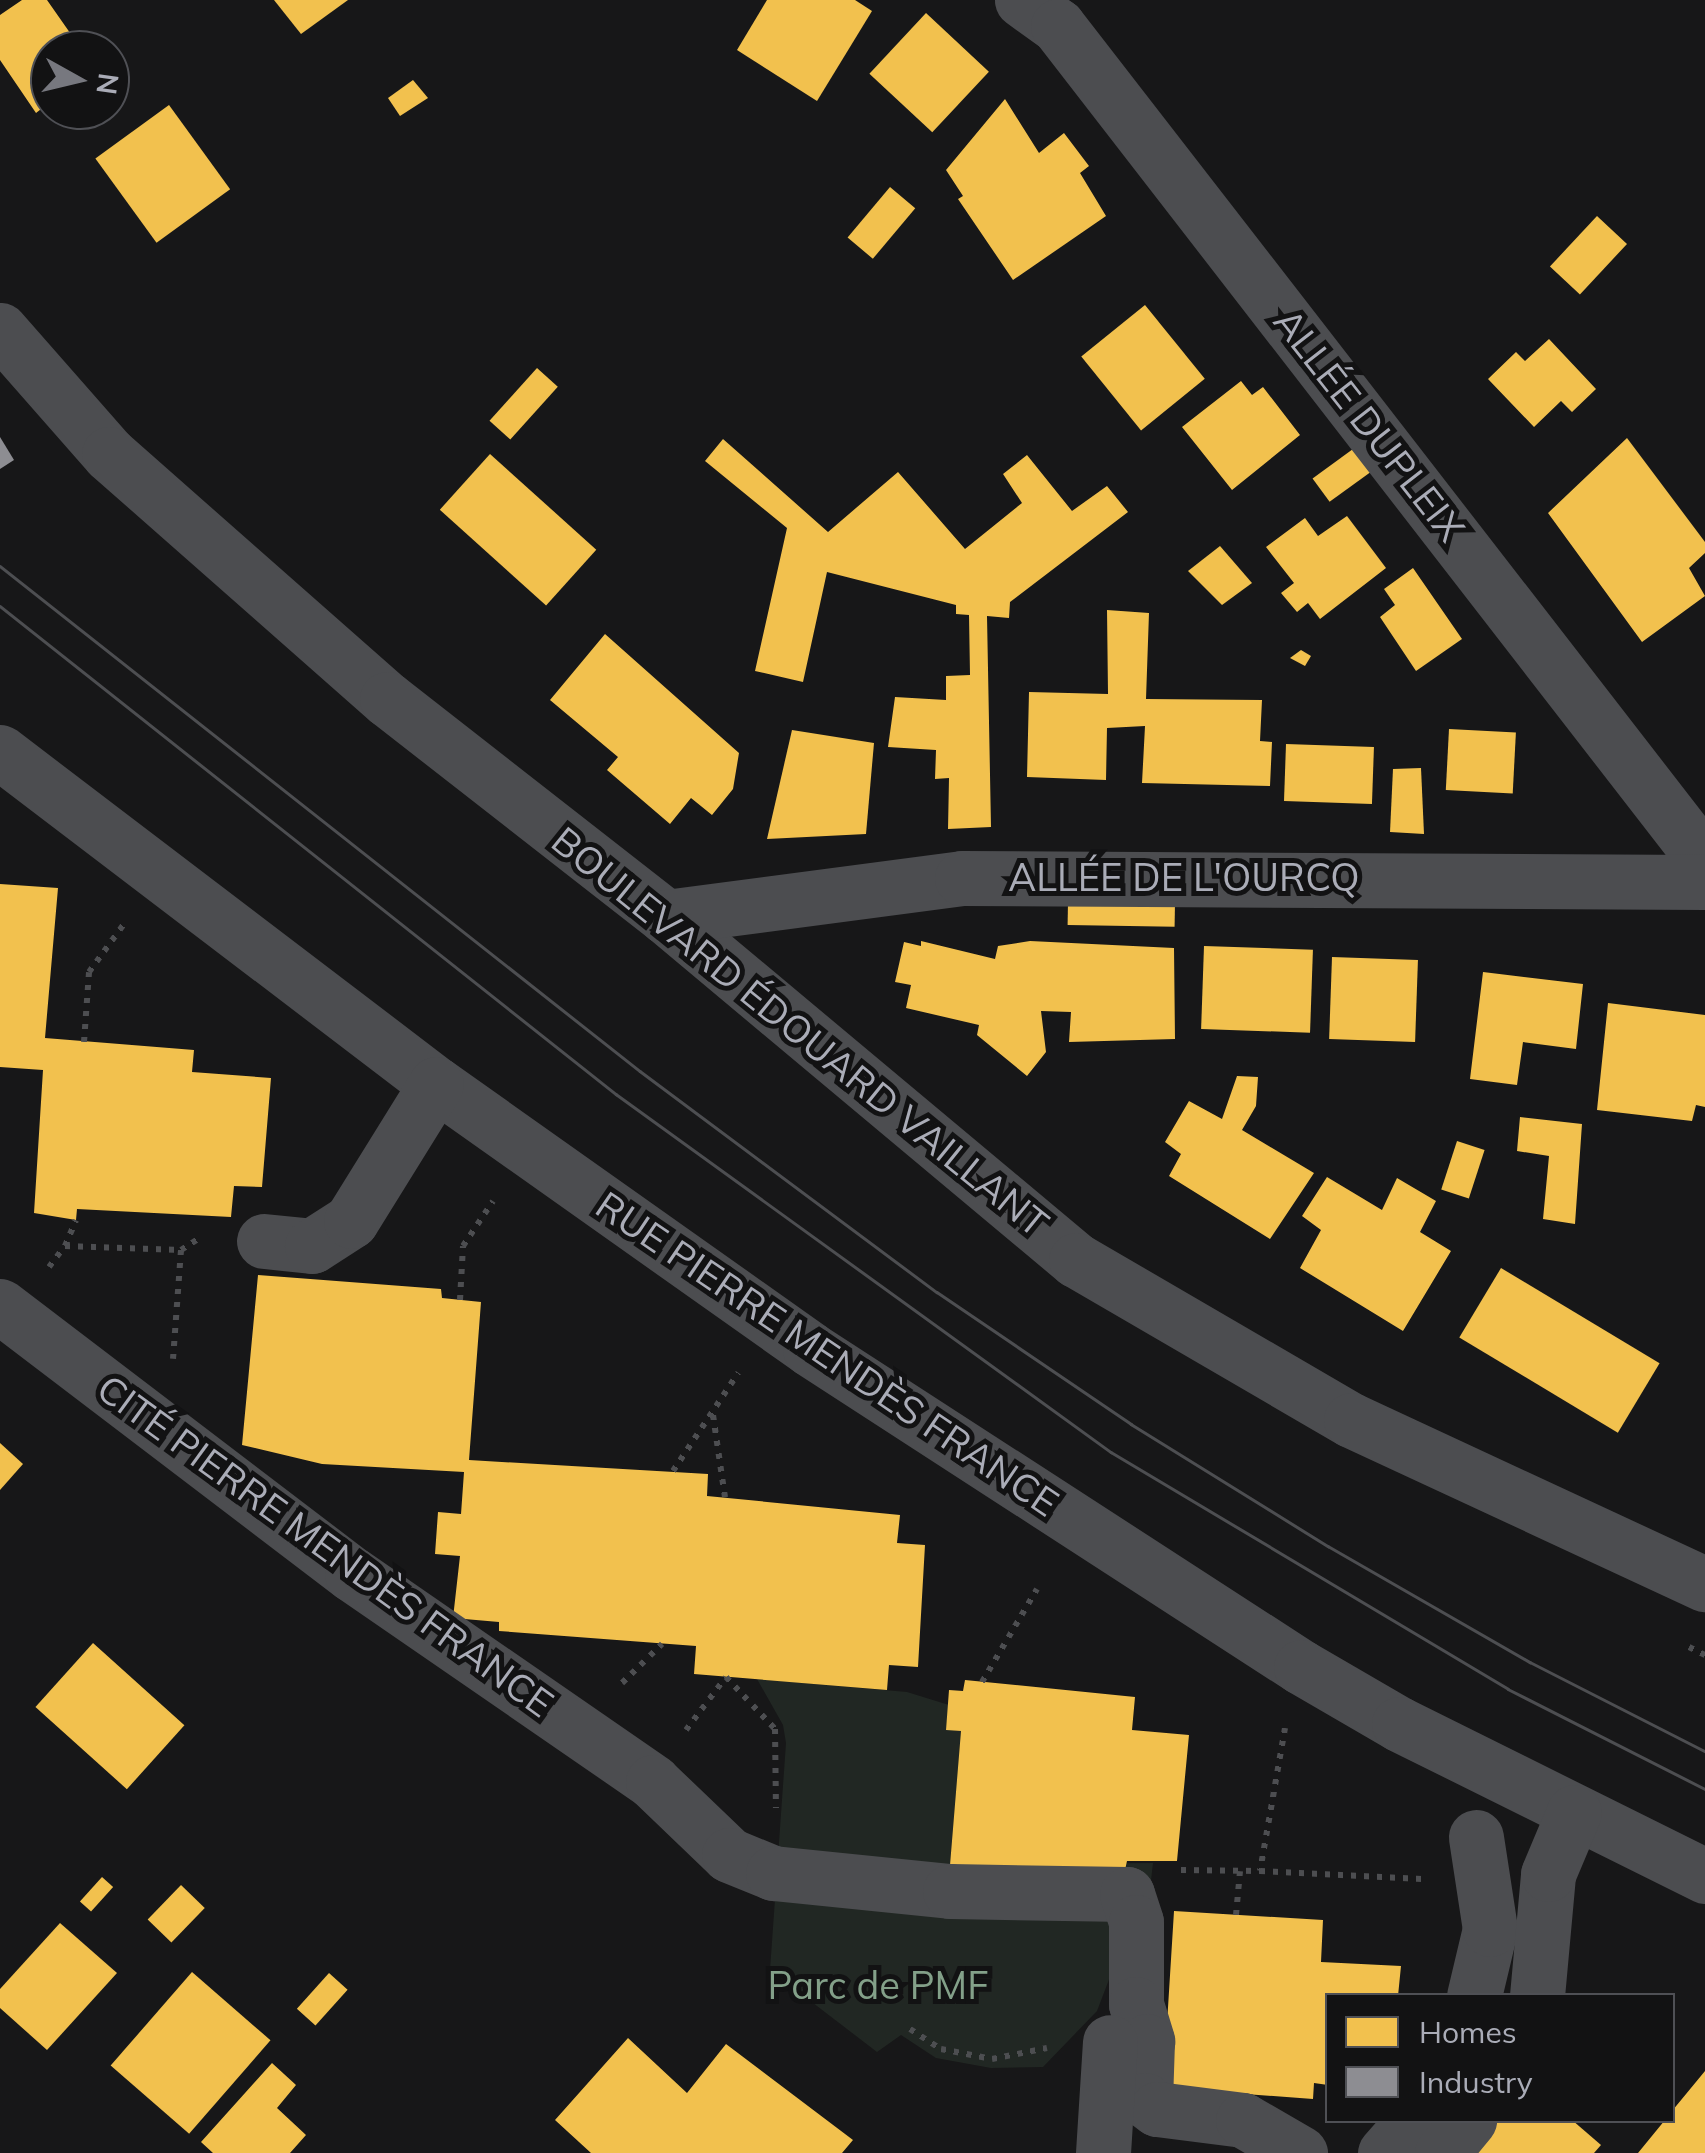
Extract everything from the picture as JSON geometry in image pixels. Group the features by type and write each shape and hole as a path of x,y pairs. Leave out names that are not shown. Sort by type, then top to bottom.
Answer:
{"street":[{"name":"ALLÉE DUPLEIX","path":"1022,0 1058,26 1705,861"},
{"name":"BOULEVARD ÉDOUARD VAILLANT","path":"0,330 109,454 358,674 666,917 1076,1260 1352,1420 1705,1584"},
{"name":"RUE PIERRE MENDÈS FRANCE","path":"0,752 436,1084 774,1324 1301,1667 1574,1812 1705,1876"},
{"name":"ALLÉE DE L'OURCQ","path":"666,917 962,878 1705,882"},
{"path":"264,1241 312,1246 350,1221 436,1084"},
{"name":"CITÉ PIERRE MENDÈS FRANCE","path":"6,1311 352,1574 652,1782 729,1855 774,1873"},
{"path":"1549,1991 1548,1874 1574,1812"},
{"path":"1475,1993 1490,1929 1476,1838"},
{"path":"774,1873 950,1891 1126,1894 1136,1922 1136,2004 1148,2041 1145,2100 1157,2110 1243,2120 1300,2153"},
{"path":"1104,2153 1110,2042"},
{"path":"1385,2153 1411,2123"},
{"path":"1442,2153 1467,2123"}],"path":[{"path":"84,1042 89,972 125,923"},
{"path":"460,1300 463,1246 494,1198"},
{"path":"6,1311 65,1246 76,1220"},
{"path":"65,1246 182,1250 170,1368 148,1388 116,1394"},
{"path":"672,1472 774,1324"},
{"path":"712,1412 725,1497"},
{"path":"982,1682 1037,1588"},
{"path":"652,1782 726,1676 774,1729 774,1873"},
{"path":"1260,1871 1284,1728"},
{"path":"1173,1870 1423,1879"},
{"path":"1236,1915 1240,1871"},
{"path":"910,2029 941,2050 992,2059 1039,2054 1052,2044"}],"green space":[{"name":"Parc de PMF","path":"757,1679 907,1692 949,1705 946,1729 961,1731 950,1865 1153,1863 1142,1959 1118,1956 1097,2011 1043,2067 991,2068 936,2058 901,2035 877,2052 770,1970 786,1743 783,1725"}],"building: Homes":[{"path":"22,0 47,0 68,30 30,30 30,104 0,60 0,15"},
{"path":"274,0 348,0 301,34"},
{"path":"767,0 855,0 872,11 817,101 737,50"},
{"path":"926,13 989,72 932,132 869,74"},
{"path":"413,80 428,98 400,116 388,98"},
{"path":"1005,99 1039,153 1064,133 1089,166 1080,173 1106,216 1013,280 958,199 963,196 946,170"},
{"path":"169,105 230,189 157,243 95,158"},
{"path":"890,187 915,208 873,259 848,238"},
{"path":"1597,216 1627,244 1580,294 1550,266"},
{"path":"1145,305 1205,379 1141,430 1081,357"},
{"path":"1549,339 1596,389 1572,412 1561,401 1534,427 1488,379 1516,352 1525,361"},
{"path":"537,368 558,387 510,439 489,421"},
{"path":"1241,381 1252,395 1263,387 1300,435 1232,490 1182,427"},
{"path":"1627,438 1705,542 1705,553 1689,568 1705,596 1642,642 1548,513"},
{"path":"723,439 828,532 898,472 965,549 1022,503 1003,474 1027,455 1072,511 1107,486 1128,512 1010,602 1009,618 987,616 991,827 948,829 949,778 935,779 936,750 888,747 895,697 946,700 946,676 970,675 969,615 956,614 956,605 827,572 803,682 755,671 787,528 705,461"},
{"path":"1353,449 1370,472 1330,502 1313,478"},
{"path":"490,454 596,550 546,605 440,510"},
{"path":"1347,516 1386,568 1320,619 1308,603 1297,612 1281,593 1294,583 1266,547 1305,518 1318,536"},
{"path":"1220,546 1252,583 1222,605 1188,571"},
{"path":"1413,568 1462,639 1416,671 1380,617 1395,605 1384,589"},
{"path":"1107,610 1149,613 1146,699 1262,700 1260,741 1272,742 1270,786 1142,783 1145,726 1107,728 1106,780 1027,777 1029,692 1108,694"},
{"path":"605,634 739,753 733,789 712,815 691,798 670,824 607,770 618,757 550,700"},
{"path":"1301,650 1311,656 1305,666 1290,658"},
{"path":"1449,729 1516,733 1513,793 1446,790"},
{"path":"792,730 874,743 866,834 767,839"},
{"path":"1286,744 1374,747 1372,804 1284,801"},
{"path":"1421,768 1424,834 1390,832 1393,769"},
{"path":"0,884 58,888 45,1038 194,1050 192,1072 271,1078 262,1187 234,1186 231,1217 77,1209 76,1220 34,1213 43,1070 0,1067"},
{"path":"1068,902 1175,904 1175,927 1068,925"},
{"path":"921,941 995,959 998,946 1030,941 1174,948 1175,1039 1069,1042 1071,1012 1041,1011 1046,1052 1027,1076 977,1035 979,1025 906,1008 911,985 895,982 904,942 921,946"},
{"path":"1204,946 1313,950 1310,1033 1201,1029"},
{"path":"1332,957 1418,960 1415,1042 1329,1039"},
{"path":"1483,972 1583,984 1576,1049 1523,1042 1517,1085 1470,1079"},
{"path":"1608,1003 1705,1015 1705,1107 1696,1105 1692,1121 1597,1110"},
{"path":"1237,1076 1258,1077 1256,1106 1242,1130 1314,1173 1270,1239 1169,1176 1181,1154 1165,1142 1189,1101 1222,1119"},
{"path":"1520,1117 1582,1124 1575,1224 1543,1219 1549,1156 1517,1151"},
{"path":"1457,1141 1485,1150 1469,1198 1441,1190"},
{"path":"1327,1177 1382,1210 1397,1178 1436,1201 1420,1232 1451,1251 1403,1331 1300,1268 1321,1230 1302,1216"},
{"path":"1501,1268 1660,1363 1618,1433 1459,1337"},
{"path":"258,1275 441,1289 442,1298 481,1302 469,1460 708,1474 707,1496 900,1515 897,1543 925,1545 918,1667 889,1665 887,1690 694,1674 696,1646 499,1631 499,1622 453,1618 460,1556 435,1554 438,1512 461,1514 464,1472 322,1464 242,1445"},
{"path":"0,1443 23,1464 0,1490"},
{"path":"93,1643 184,1725 127,1789 35,1707"},
{"path":"965,1680 1135,1697 1132,1730 1189,1735 1177,1861 1127,1861 1125,1870 950,1865 961,1731 946,1730 949,1690 963,1691"},
{"path":"102,1877 113,1887 91,1912 80,1902"},
{"path":"181,1885 205,1908 171,1942 148,1920"},
{"path":"1174,1911 1323,1920 1321,1962 1401,1966 1398,1993 1325,1993 1325,2085 1314,2083 1313,2099 1163,2088"},
{"path":"60,1923 117,1973 47,2050 0,2008 0,1989"},
{"path":"192,1972 270,2040 189,2134 111,2066"},
{"path":"329,1973 348,1990 315,2025 297,2009"},
{"path":"628,2038 687,2093 726,2044 853,2140 842,2153 591,2153 555,2120"},
{"path":"272,2063 296,2085 277,2108 306,2135 290,2153 213,2153 201,2142"},
{"path":"1705,2071 1705,2153 1638,2153 1663,2123 1675,2123 1675,2107"},
{"path":"1481,2123 1575,2123 1601,2145 1594,2153 1456,2153"}],"building: Industry":[{"path":"0,437 14,460 0,469"}],"tram line":[{"path":"0,566 640,1071 937,1292 1131,1424 1328,1546 1530,1662 1705,1751"},
{"path":"0,606 616,1094 1111,1452 1508,1689 1705,1789"}]}
